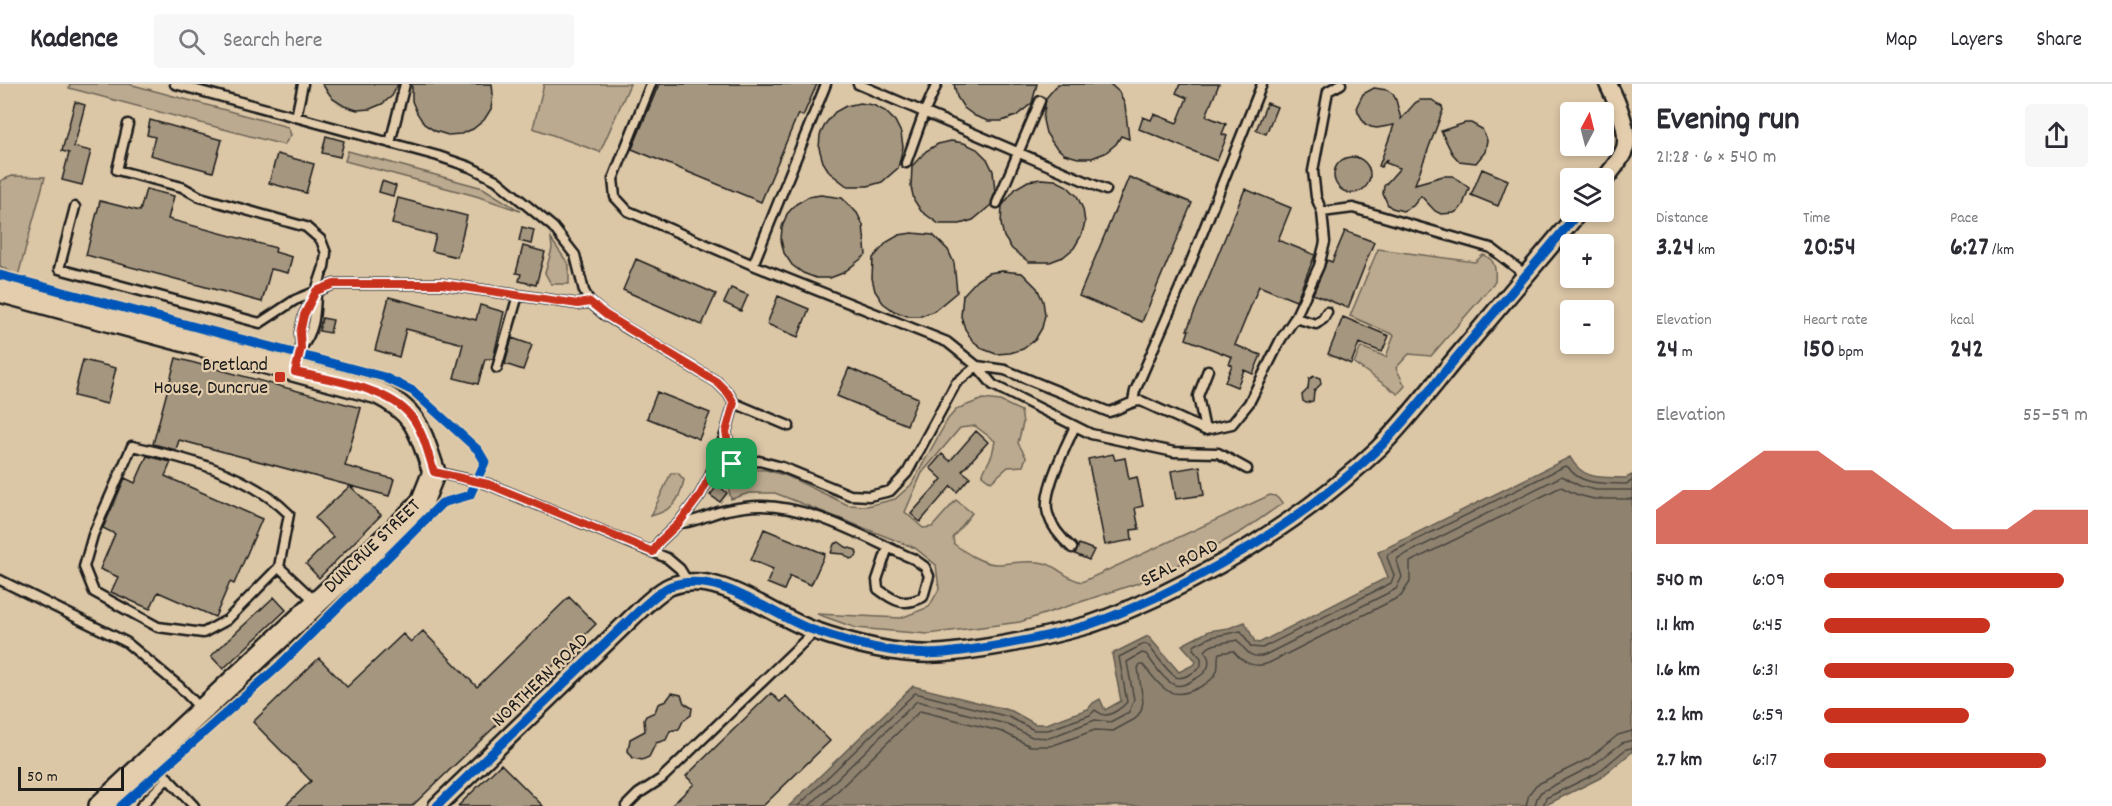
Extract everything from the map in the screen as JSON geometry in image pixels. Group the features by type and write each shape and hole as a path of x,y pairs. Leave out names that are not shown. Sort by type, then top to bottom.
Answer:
{"street":[{"path":"1608,84 1617,104 1625,135 1625,148 1613,168"},
{"name":"SEAL ROAD","path":"672,586 713,584 815,630 886,649 912,653 943,653 1030,639 1090,624 1136,606 1195,579 1248,549 1306,508 1379,447 1417,406 1571,222"},
{"path":"0,291 378,393 398,403 411,416 419,430 434,472"},
{"name":"DUNCRUE STREET","path":"100,806 422,502 434,472"},
{"name":"NORTHERN ROAD","path":"437,806 644,606 659,593 672,586"}],"lane":[{"path":"175,84 200,87 296,117 390,142 470,167 496,180 553,227 574,255 584,291 590,302 606,315 717,382 734,403 789,426"},
{"path":"296,117 303,84"},
{"path":"390,142 405,84"},
{"path":"651,84 613,179 615,197 628,211 753,265 947,342 977,366 993,385 1091,434 1174,452 1218,453 1247,469"},
{"path":"753,265 826,84"},
{"path":"858,84 1106,190"},
{"path":"906,163 937,84"},
{"path":"1133,401 1135,391 1188,269 1262,84"},
{"path":"1319,84 1328,91"},
{"path":"1328,91 1341,84"},
{"path":"710,476 732,464 759,461 782,467 850,495 869,496 890,491 907,473 956,383 977,366 1005,370 1109,412 1125,407 1133,401 1141,401 1204,430 1232,424 1249,403 1281,339 1295,318 1319,266 1325,242 1322,212 1316,196 1313,171 1328,91"},
{"path":"997,203 1040,101"},
{"path":"128,124 117,171 182,187 200,197 306,227 321,240 326,253 324,267 316,291 304,315 300,333 301,348 295,372"},
{"path":"75,207 59,270 260,323 295,300 334,284 442,284 578,304 590,302"},
{"path":"1322,212 1353,208 1491,248 1526,275"},
{"path":"497,368 518,295"},
{"path":"1295,318 1316,324 1327,312"},
{"path":"1204,430 1198,396 1208,370"},
{"path":"653,552 700,495 710,476 734,403"},
{"path":"1072,548 1060,537 1047,513 1051,480 1075,426"},
{"path":"726,432 732,464"},
{"path":"132,446 186,458 259,490 274,500 289,514 279,567 227,620 203,633 158,627 103,597 94,592 84,567 93,535 132,446"},
{"path":"434,472 488,484 667,558 680,569 689,584"},
{"path":"679,523 687,523 727,510 760,506 789,508 815,516 914,559 925,567 929,576 927,588 922,597 913,602 902,602 878,589 877,580 888,548"},
{"path":"279,567 316,603"},
{"path":"0,580 126,642 180,687 202,710"},
{"path":"626,806 638,794 661,778 815,630"},
{"path":"151,758 160,771 194,806"},
{"path":"141,806 168,777"}],"shaded area":[{"path":"70,84 129,84 288,127 291,135 284,145 69,88"},
{"path":"544,84 630,84 600,152 533,128"},
{"path":"348,151 483,188 520,211 476,196 345,161"},
{"path":"12,176 45,177 18,276 0,266 0,181"},
{"path":"551,239 569,265 569,284 551,284 545,273 552,249"},
{"path":"1378,249 1475,262 1483,255 1493,262 1495,269 1495,282 1431,356 1409,354 1396,368 1405,386 1398,394 1354,363 1361,347 1386,357 1394,335 1350,316"},
{"path":"983,399 1000,401 1021,411 1023,423 1018,443 1026,457 1023,466 1008,467 991,482 982,475 992,455 995,441 975,426 960,428 922,473 905,512 923,528 932,527 956,500 972,513 953,537 954,544 986,562 997,564 1044,563 1082,582 1270,495 1283,503 1244,530 1207,551 1138,583 1020,622 928,634 856,628 817,614 901,618 929,607 939,589 936,565 915,548 775,493 749,493 731,499 725,475 746,469 766,470 787,476 848,505 867,506 895,499 911,485 948,419 957,409"},
{"path":"671,473 678,473 684,480 680,494 670,508 651,516"}],"water":[{"path":"1570,457 1575,465 1587,474 1626,478 1632,475 1632,752 1600,778 1544,806 789,806 913,686 1012,711 1035,724 1046,724 1088,709 1100,699 1105,710 1121,701 1112,654 1148,636 1179,672 1195,664 1196,661 1182,645 1209,631 1229,628 1245,622 1255,642 1259,643 1388,577 1378,552"}],"building":[{"path":"322,84 398,84 392,96 382,104 370,109 357,110 333,99"},
{"path":"412,84 492,84 491,109 484,120 473,129 461,134 448,135 435,131 424,124 417,113 412,101"},
{"path":"659,84 817,84 803,116 798,114 761,202 632,149"},
{"path":"954,84 1037,84 1032,103 1016,116 1002,121 988,121 964,108 957,97"},
{"path":"1058,84 1110,84 1119,92 1125,105 1129,139 1121,136 1116,144 1105,153 1092,158 1078,158 1064,154 1046,133 1043,120 1046,98"},
{"path":"1180,84 1219,84 1206,116 1226,124 1222,134 1227,136 1217,161 1139,129 1143,117 1151,120 1154,114 1177,123 1187,98 1176,93"},
{"path":"1374,88 1387,90 1393,94 1401,119 1420,100 1432,100 1442,107 1443,110 1415,184 1443,176 1453,176 1469,188 1459,210 1454,213 1441,214 1421,196 1413,206 1403,211 1388,205 1383,194 1384,186 1400,168 1386,163 1387,159 1381,167 1379,166 1394,125 1377,128 1365,124 1357,106 1363,94"},
{"path":"75,102 85,105 74,147 91,151 82,185 62,180 69,153 62,151"},
{"path":"860,103 873,105 885,111 895,121 901,133 903,147 898,168 882,182 868,186 847,186 830,173 823,162 819,148 820,135 835,112 846,106"},
{"path":"1267,103 1277,107 1266,134 1256,130"},
{"path":"150,120 222,140 213,172 150,155 155,137 147,135"},
{"path":"1471,123 1482,129 1487,140 1485,152 1476,163 1459,161 1452,153 1441,131"},
{"path":"326,136 344,141 340,157 322,153"},
{"path":"951,141 964,143 977,149 987,159 993,171 995,192 991,205 973,220 960,224 939,224 921,211 914,200 911,187 912,166 926,151 938,144"},
{"path":"277,154 314,164 306,193 269,183"},
{"path":"1352,157 1364,163 1370,175 1364,187 1352,193 1340,187 1334,175 1340,163"},
{"path":"1482,169 1508,180 1498,206 1471,195"},
{"path":"1129,177 1192,203 1142,322 1079,296"},
{"path":"1055,180 1067,186 1077,196 1083,209 1085,223 1074,248 1063,257 1050,262 1029,262 1012,249 1004,237 1001,224 1002,206 1016,188 1028,181"},
{"path":"382,181 396,186 393,196 379,192"},
{"path":"146,189 174,196 168,219 276,248 275,252 292,257 288,273 271,269 262,302 86,255 100,201 140,211"},
{"path":"1245,189 1291,208 1278,240 1315,255 1296,301 1259,286 1235,345 1261,355 1253,374 1244,370 1237,387 1225,382 1232,365 1229,364 1232,357 1186,339 1189,330 1187,330"},
{"path":"821,195 842,198 857,213 863,225 866,255 843,273 830,278 816,278 792,265 784,253 781,240 782,227 787,214 796,204 808,197"},
{"path":"398,198 467,216 457,257 432,251 436,235 392,224"},
{"path":"522,227 534,230 531,244 519,241"},
{"path":"1345,231 1374,242 1348,308 1313,294 1327,260 1332,262"},
{"path":"912,233 933,235 948,250 954,263 957,292 934,311 921,316 907,316 883,303 875,291 872,278 873,258 887,242 899,235"},
{"path":"523,246 545,252 536,285 519,281 521,274 516,273"},
{"path":"636,259 716,294 702,325 623,290"},
{"path":"1002,271 1022,273 1037,288 1043,301 1045,315 1042,328 1035,340 1023,349 996,354 983,349 972,340 961,316 963,295 977,280 988,273"},
{"path":"731,288 748,295 741,311 724,303"},
{"path":"778,296 809,309 798,337 767,324"},
{"path":"389,297 476,320 480,305 504,312 493,359 485,359 478,384 454,378 463,344 406,329 399,357 375,350"},
{"path":"1343,317 1389,336 1382,352 1359,343 1351,364 1328,354"},
{"path":"322,318 333,320 330,333 319,331"},
{"path":"512,338 532,345 523,370 505,364"},
{"path":"176,358 361,408 345,466 394,479 389,496 179,440 176,450 153,444"},
{"path":"83,360 116,368 107,404 74,396"},
{"path":"849,368 918,398 907,425 837,396"},
{"path":"1314,376 1320,378 1321,384 1314,391 1313,401 1306,403 1302,395 1308,389 1309,379"},
{"path":"657,392 710,413 699,439 647,418"},
{"path":"976,431 988,442 962,471 970,477 957,492 951,486 920,522 911,514 942,479 930,468 942,454 950,461"},
{"path":"1113,454 1115,460 1125,458 1129,479 1137,477 1143,506 1135,508 1139,529 1131,530 1132,540 1105,545 1088,459"},
{"path":"147,456 171,462 165,476 262,519 234,584 230,582 215,617 158,592 150,609 111,592 118,577 100,569 115,534 103,528 125,478 135,483"},
{"path":"1200,466 1204,495 1176,499 1171,471"},
{"path":"718,485 727,493 720,502 710,495"},
{"path":"350,486 381,515 319,578 306,564 333,537 315,518"},
{"path":"764,529 825,554 811,585 790,576 784,590 767,583 773,569 751,560"},
{"path":"839,542 856,550 856,557 850,559 844,554 831,553 834,544"},
{"path":"1079,544 1094,550 1089,560 1075,554"},
{"path":"274,597 286,610 223,669 211,656"},
{"path":"569,597 596,624 504,714 506,716 412,806 285,806 311,781 253,722 319,658 347,687 403,634 411,642 423,631 477,687"},
{"path":"672,693 681,695 684,703 692,708 691,715 683,721 679,729 670,731 666,740 656,743 649,757 642,760 633,758 628,751 630,739 645,731 646,716 655,712 658,704 666,701"},
{"path":"771,693 780,702 786,696 830,741 763,806 671,806 694,784 686,776"},
{"path":"501,764 543,806 458,806"}],"cycle path":[{"path":"437,806 644,606 671,586 689,582 726,588 797,623 828,635 878,648 929,654 999,645 1088,625 1161,595 1220,564 1276,530 1355,470 1409,415 1571,222"},
{"path":"0,275 384,377 413,391 478,450 485,462 470,495 442,503 280,665 121,806"}],"place":[{"name":"Bretland House, Duncrue","path":"280,377"}],"route":[{"path":"334,284 442,284 578,304 590,302 606,315 687,362 717,382 728,393 734,403 726,432 732,464 710,476 700,495 653,552 488,484 434,472 419,430 411,416 398,403 378,393 295,372 301,348 300,333 304,315 316,291 334,284"}]}
